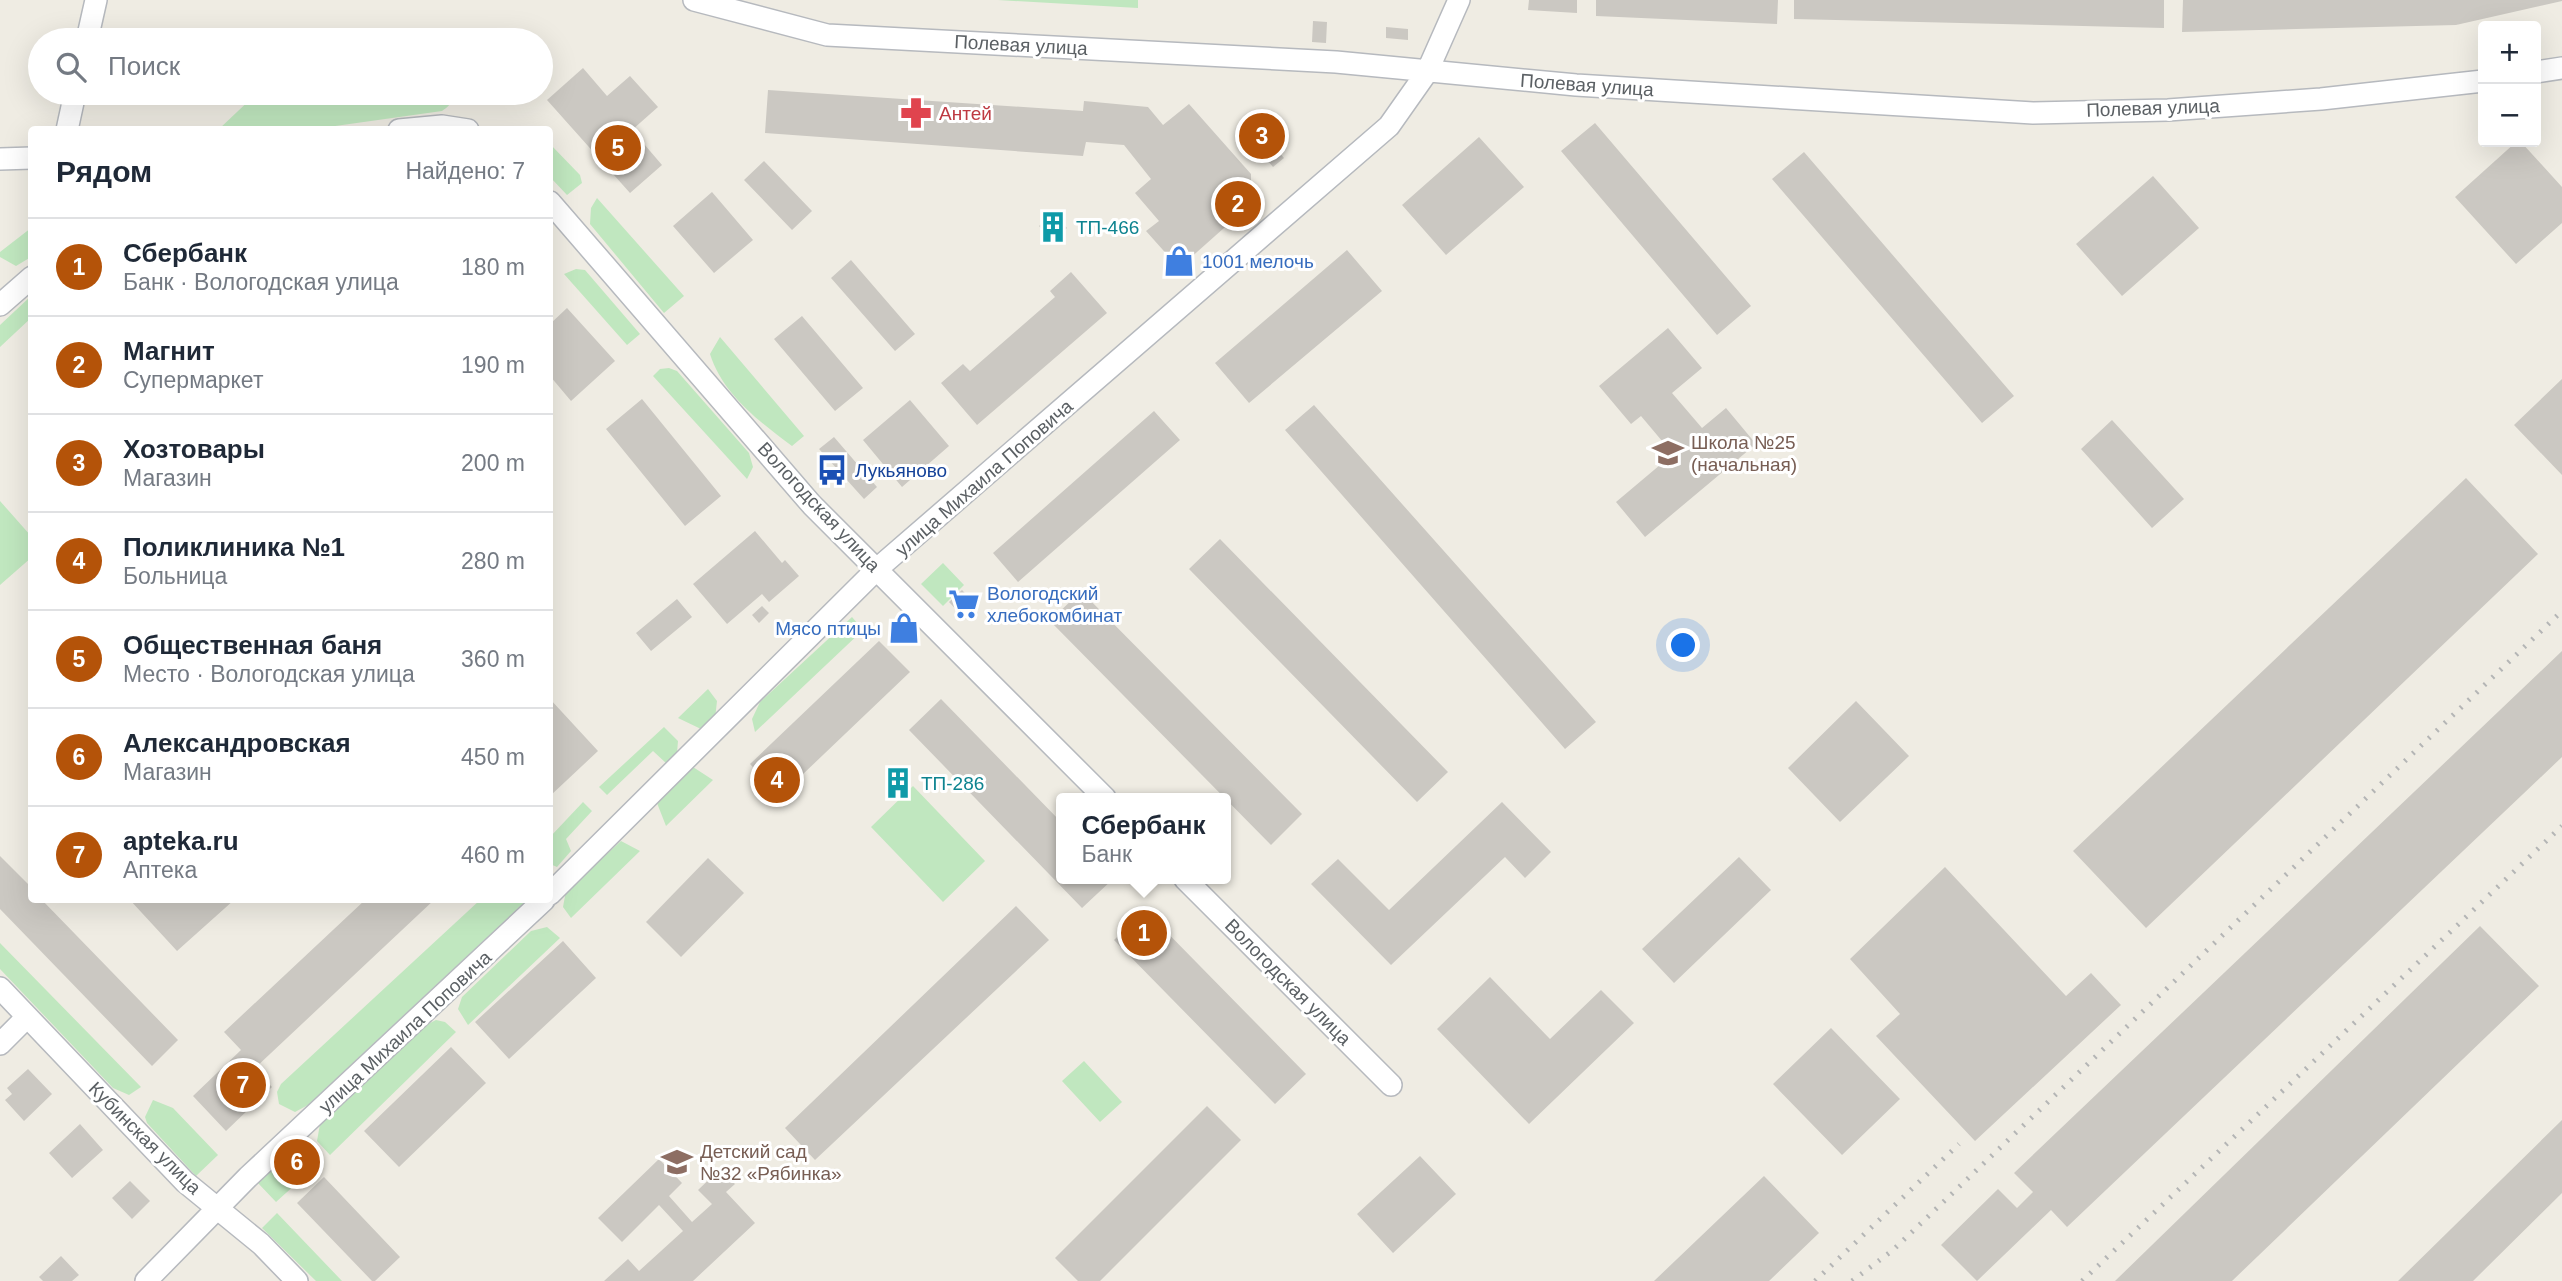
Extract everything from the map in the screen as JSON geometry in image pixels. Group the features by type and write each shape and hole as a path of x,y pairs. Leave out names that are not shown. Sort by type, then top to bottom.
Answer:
{"street":[{"path":"90,28 96,0"},
{"name":"Полевая улица","path":"694,0 827,35 1322,61 1427,72 1780,99 2033,113 2193,108 2478,81"},
{"name":"улица Михаила Поповича","path":"553,891 877,569 1389,126 1427,72 1459,0"},
{"path":"2541,71 2562,68"},
{"path":"68,126 72,105"},
{"path":"0,159 28,158"},
{"name":"Вологодская улица","path":"553,205 812,505 1100,793"},
{"path":"0,306 28,281"},
{"name":"Вологодская улица","path":"1190,884 1391,1085"},
{"name":"улица Михаила Поповича","path":"146,1281 217,1209 541,903"},
{"name":"Кубинская улица","path":"0,988 185,1182 261,1244 297,1281"},
{"path":"0,1044 27,1017"}],"green space":[{"path":"998,0 1138,0 1138,8"},
{"path":"244,105 449,105 442,111 335,126 222,126"},
{"path":"553,147 580,175 582,183 567,195 553,180"},
{"path":"597,198 684,296 664,313 590,224 591,208"},
{"path":"28,230 28,259 16,266 0,257 0,252"},
{"path":"576,269 585,270 640,334 627,345 564,274"},
{"path":"28,299 28,321 0,347 0,325"},
{"path":"720,337 804,436 792,446 744,406 724,382 710,354"},
{"path":"660,369 677,371 749,453 753,467 747,479 653,376"},
{"path":"0,501 28,533 28,560 0,585"},
{"path":"943,563 964,585 943,606 921,584"},
{"path":"852,617 863,630 755,732 752,719 760,702"},
{"path":"708,689 717,701 715,719 701,729 678,718"},
{"path":"664,727 678,741 677,753 667,764 653,751 607,795 599,787"},
{"path":"693,767 713,780 666,826 657,803"},
{"path":"913,786 985,861 943,902 871,827"},
{"path":"583,802 592,811 566,839 571,851 557,867 553,865 553,834"},
{"path":"621,841 640,851 571,918 563,907 566,891"},
{"path":"477,903 524,903 308,1105 295,1112 279,1104 277,1092 281,1084"},
{"path":"547,927 560,938 468,1025 458,1009 462,997 531,931"},
{"path":"0,943 141,1087 129,1095 113,1088 0,969"},
{"path":"436,1020 445,1022 456,1032 330,1155 317,1141 320,1124 422,1027"},
{"path":"1084,1061 1122,1102 1100,1122 1062,1081"},
{"path":"153,1100 173,1108 218,1155 196,1176 147,1123 145,1117"},
{"path":"283,1157 297,1171 311,1158 317,1165 276,1202 257,1182"},
{"path":"277,1213 342,1281 316,1281 262,1228"}],"building":[{"path":"1529,0 1577,0 1577,13 1528,10"},
{"path":"1596,0 1778,0 1777,24 1596,16"},
{"path":"1794,0 2164,0 2164,28 1794,19"},
{"path":"2183,0 2562,1 2456,25 2182,32"},
{"path":"1313,21 1327,22 1326,43 1312,42"},
{"path":"1386,27 1408,29 1408,40 1386,38"},
{"path":"583,68 607,96 630,76 658,107 632,130 662,165 630,193 551,105 553,95"},
{"path":"768,90 1083,111 1084,101 1148,107 1163,125 1189,104 1251,174 1251,204 1179,268 1146,231 1159,221 1135,193 1151,179 1124,145 1086,142 1083,156 765,133"},
{"path":"1261,121 1277,139 1264,152 1247,133"},
{"path":"1595,123 1751,306 1717,335 1561,151"},
{"path":"1479,137 1524,187 1446,255 1402,205"},
{"path":"2510,147 2526,147 2562,187 2562,223 2516,264 2455,197"},
{"path":"1278,151 1284,158 1273,167 1267,160"},
{"path":"1804,152 2014,396 1982,423 1772,179"},
{"path":"764,161 812,211 792,230 744,180"},
{"path":"2153,176 2199,228 2122,296 2076,244"},
{"path":"712,192 753,240 714,273 673,226"},
{"name":"ТП-466","path":"1053,213 1067,228 1052,241 1039,226"},
{"path":"1347,250 1382,291 1249,403 1215,363"},
{"path":"851,260 915,334 895,351 831,278"},
{"path":"1071,272 1107,313 977,425 941,383 963,364 970,371 1055,297 1050,291"},
{"path":"567,308 615,361 571,401 553,380 553,321"},
{"path":"802,316 863,388 835,411 774,339"},
{"path":"1668,328 1702,368 1672,393 1702,428 1726,408 1756,444 1645,537 1616,502 1673,454 1641,416 1631,424 1599,386"},
{"path":"2562,379 2562,475 2514,425"},
{"path":"642,399 721,496 685,526 606,429"},
{"path":"910,400 949,446 902,487 863,440"},
{"path":"1314,405 1596,722 1565,749 1285,430"},
{"path":"1154,411 1180,440 1018,582 993,553"},
{"path":"2112,420 2184,499 2152,528 2081,449"},
{"path":"834,437 877,487 864,499 819,449"},
{"path":"2466,478 2538,554 2146,928 2073,851"},
{"path":"755,531 782,563 785,560 799,576 769,602 762,594 727,624 693,584"},
{"path":"1220,539 1448,772 1417,802 1189,569"},
{"name":"Вологодский хлебокомбинат","path":"962,590 978,607 965,619 949,602"},
{"path":"1081,591 1302,814 1271,845 1231,804 1231,793 1220,793 1050,621"},
{"path":"677,599 692,617 651,651 636,633"},
{"path":"762,606 769,613 759,623 752,615"},
{"name":"Мясо птицы","path":"902,620 912,630 905,637 895,627"},
{"path":"879,641 910,672 780,796 750,764"},
{"path":"2562,651 2562,757 2067,1227 2051,1210 1977,1281 1941,1245 1998,1189 2017,1208 2033,1192 2014,1173"},
{"path":"941,699 1056,817 1056,881 909,730"},
{"path":"1856,701 1909,756 1840,822 1788,768"},
{"path":"553,702 598,751 553,793"},
{"name":"ТП-286","path":"900,772 910,781 895,795 886,785"},
{"path":"1502,802 1551,852 1525,878 1505,857 1391,965 1311,884 1338,859 1389,910"},
{"path":"0,856 28,884 28,903 45,903 178,1040 152,1066 0,909"},
{"path":"1739,857 1771,890 1674,983 1642,949"},
{"path":"708,858 744,893 681,957 646,922"},
{"path":"1945,867 2066,996 2091,973 2121,1005 1975,1141 1876,1036 1900,1014 1850,959"},
{"path":"1059,884 1108,884 1082,908"},
{"path":"133,903 231,903 177,951"},
{"path":"362,903 431,903 254,1069 272,1087 226,1131 193,1096 241,1050 224,1032"},
{"path":"1016,906 1049,940 815,1160 785,1128"},
{"path":"1145,910 1306,1074 1275,1104 1114,940"},
{"path":"2480,926 2539,986 2232,1281 2115,1281"},
{"path":"563,941 596,978 509,1059 475,1022"},
{"path":"1490,977 1550,1039 1601,990 1634,1023 1529,1124 1437,1029"},
{"path":"1831,1028 1900,1099 1842,1155 1773,1084"},
{"path":"451,1047 486,1083 399,1167 364,1131"},
{"path":"28,1069 52,1094 24,1121 5,1100 12,1094 7,1088"},
{"path":"1207,1106 1241,1140 1100,1281 1078,1281 1055,1258"},
{"path":"2562,1120 2562,1193 2473,1281 2398,1281"},
{"path":"80,1124 103,1150 72,1178 49,1153"},
{"path":"1420,1156 1456,1194 1393,1253 1357,1214"},
{"path":"659,1159 682,1183 669,1196 692,1222 712,1204 698,1190 720,1169 735,1184 726,1192 755,1223 693,1281 604,1281 628,1259 639,1271 683,1231 659,1205 622,1242 598,1218"},
{"path":"1764,1176 1819,1233 1769,1281 1654,1281"},
{"path":"324,1177 400,1257 375,1281 372,1281 297,1203"},
{"path":"130,1181 150,1201 132,1219 112,1198"},
{"path":"61,1256 79,1275 72,1281 43,1281 39,1277"}],"railway":[{"path":"1852,1281 1893,1250 2562,611"},
{"path":"2082,1281 2562,826"},
{"path":"1815,1281 1959,1144"}],"place":[{"name":"Антей","path":"916,113"},
{"name":"Хозтовары","path":"1262,136"},
{"name":"Общественная баня","path":"618,148"},
{"name":"Магнит","path":"1238,204"},
{"name":"ТП-466","path":"1053,227"},
{"name":"1001 мелочь","path":"1179,261"},
{"name":"Школа №25 (начальная)","path":"1668,453"},
{"name":"Лукьяново","path":"832,470"},
{"name":"Вологодский хлебокомбинат","path":"964,604"},
{"name":"Мясо птицы","path":"904,628"},
{"name":"Поликлиника №1","path":"777,780"},
{"name":"ТП-286","path":"898,783"},
{"name":"Сбербанк","path":"1144,933"},
{"name":"apteka.ru","path":"243,1085"},
{"name":"Александровская","path":"297,1162"},
{"name":"Детский сад №32 «Рябинка»","path":"677,1162"}]}
